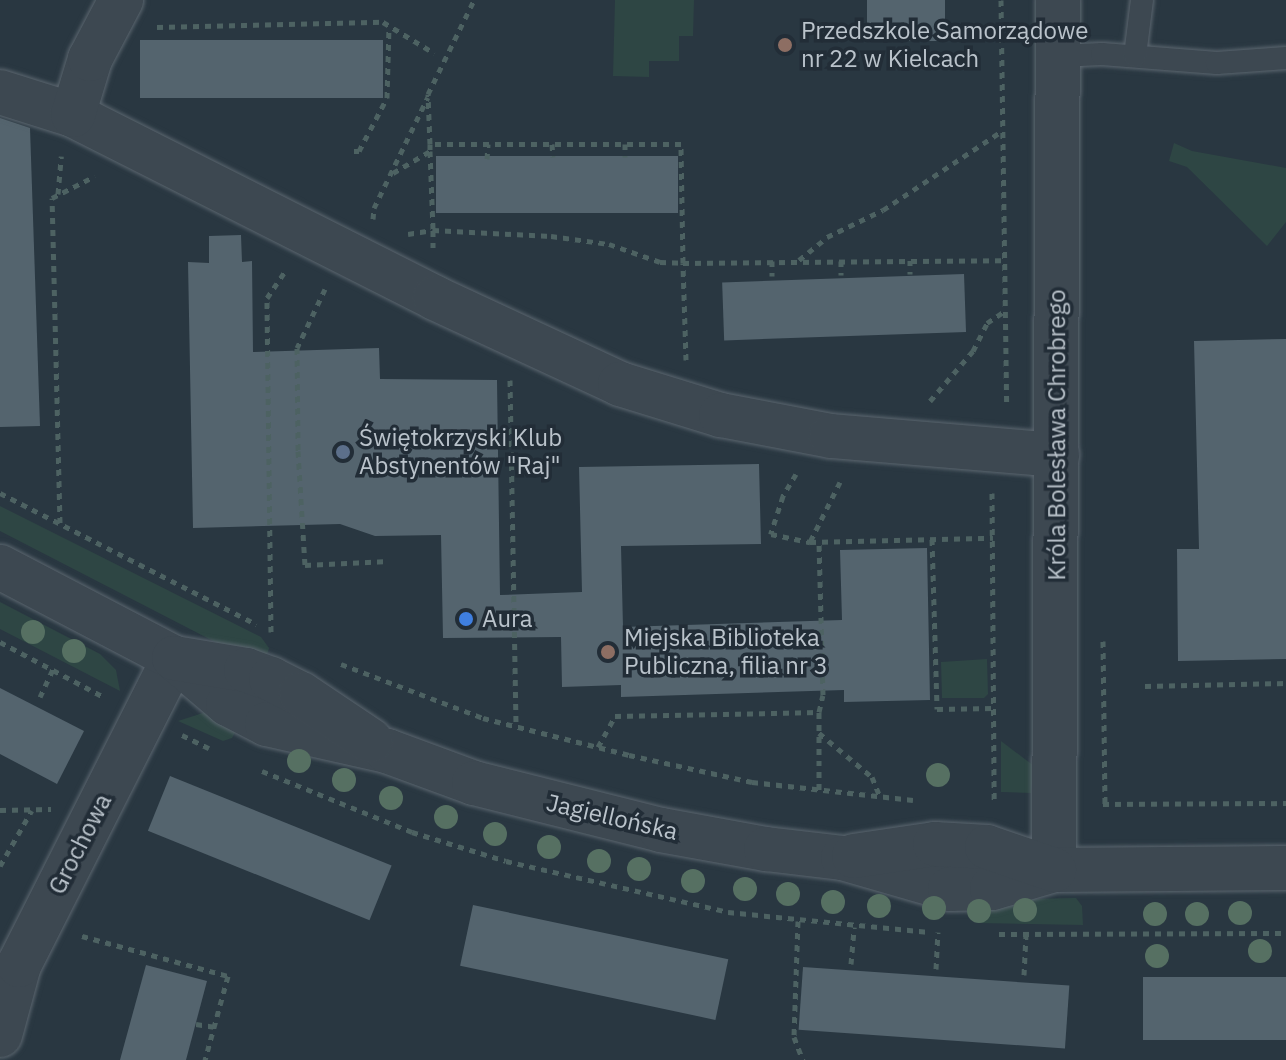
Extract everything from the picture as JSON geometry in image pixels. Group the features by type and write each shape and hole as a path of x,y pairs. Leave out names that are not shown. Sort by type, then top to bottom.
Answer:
{"street":[{"path":"73,115 90,59 121,0"},
{"name":"Króla Bolesława Chrobrego","path":"1054,870 1058,0"},
{"path":"0,92 73,115 360,242 435,298 620,384 721,415 815,433 1057,455"},
{"name":"Jagiellońska","path":"0,567 174,658 228,704 249,717 290,732 387,751 474,783 661,830 766,849 843,858 950,889 992,888 1054,870 1286,868"},
{"name":"Grochowa","path":"0,1035 19,965 174,658"}],"lane":[{"path":"1135,56 1142,0"},
{"path":"1058,56 1135,56 1217,63 1286,58"}],"path":[{"path":"389,561 305,565 301,459 298,451 297,348 360,242 474,0"},
{"path":"994,803 992,450 1007,416 1001,0"},
{"path":"154,27 383,22 434,53"},
{"path":"354,151 359,151 387,98 389,28"},
{"path":"428,97 435,298"},
{"path":"798,261 827,237 883,210 1003,131"},
{"path":"390,175 430,148 488,144 681,144 688,405"},
{"path":"487,159 488,144"},
{"path":"552,144 553,157"},
{"path":"625,144 625,157"},
{"path":"60,524 52,198 97,174"},
{"path":"400,236 433,230 587,240 660,262 683,263 1005,260"},
{"path":"910,260 910,274"},
{"path":"772,261 772,276"},
{"path":"841,261 841,275"},
{"path":"271,632 267,298 291,262"},
{"path":"884,440 927,405 973,351 987,323 1006,310"},
{"path":"510,370 516,727"},
{"path":"846,473 832,493 810,542 993,538"},
{"path":"0,493 279,636"},
{"path":"932,539 937,709 994,708"},
{"path":"819,542 823,695 819,712 819,792"},
{"path":"0,642 118,704"},
{"path":"337,662 470,714 598,747 752,782 819,792 915,800"},
{"path":"40,697 53,669"},
{"path":"1145,686 1286,683"},
{"path":"598,747 615,716 819,712"},
{"path":"819,732 872,777 880,797"},
{"path":"983,803 1010,804"},
{"path":"1091,804 1286,803"},
{"path":"0,866 33,809"},
{"path":"798,921 794,1037 803,1060"},
{"path":"851,964 854,927"},
{"path":"936,969 938,932"},
{"path":"75,933 228,976 205,1060"},
{"path":"1024,975 1026,934"},
{"path":"196,1024 214,1027"}],"green space":[{"path":"615,0 694,0 693,36 679,36 679,61 649,61 649,77 613,76"},
{"path":"1174,143 1192,151 1286,168 1286,222 1267,246 1187,167 1169,161"},
{"path":"0,506 261,637 269,648 267,655 219,644 0,531"},
{"path":"0,602 100,654 116,670 120,691 0,629"},
{"path":"987,659 988,694 984,698 942,698 941,662"},
{"path":"206,712 239,725 232,738 223,741 178,721"},
{"path":"1001,741 1034,766 1031,793 1001,792"},
{"path":"1076,898 1082,906 1083,925 978,923 973,919 972,904 977,900"}],"building":[{"path":"867,0 945,0 945,41 867,41"},
{"path":"140,40 383,40 383,98 140,98"},
{"path":"0,118 30,128 40,426 0,427"},
{"path":"436,156 678,156 678,213 436,213"},
{"path":"241,235 242,262 252,261 253,352 379,348 380,379 497,380 500,595 582,592 579,467 759,464 761,544 621,546 623,627 842,620 840,550 927,548 930,700 844,702 844,690 621,697 621,685 562,687 561,637 443,638 441,535 375,536 340,524 193,528 188,262 209,263 209,236"},
{"path":"964,274 966,332 724,340 722,282"},
{"path":"1286,339 1286,659 1178,661 1177,549 1199,549 1194,341"},
{"path":"0,688 84,731 57,784 0,754"},
{"path":"170,776 392,866 369,920 148,831"},
{"path":"473,905 728,959 715,1020 460,966"},
{"path":"146,965 207,981 186,1060 120,1060"},
{"path":"803,967 1069,986 1065,1048 799,1030"},
{"path":"1143,977 1286,977 1286,1040 1143,1040"}],"place":[{"name":"Przedszkole Samorządowe nr 22 w Kielcach","path":"785,45"},
{"name":"Świętokrzyski Klub Abstynentów \"Raj\"","path":"343,452"},
{"name":"Aura","path":"466,619"},
{"name":"Miejska Biblioteka Publiczna, filia nr 3","path":"608,652"}]}
